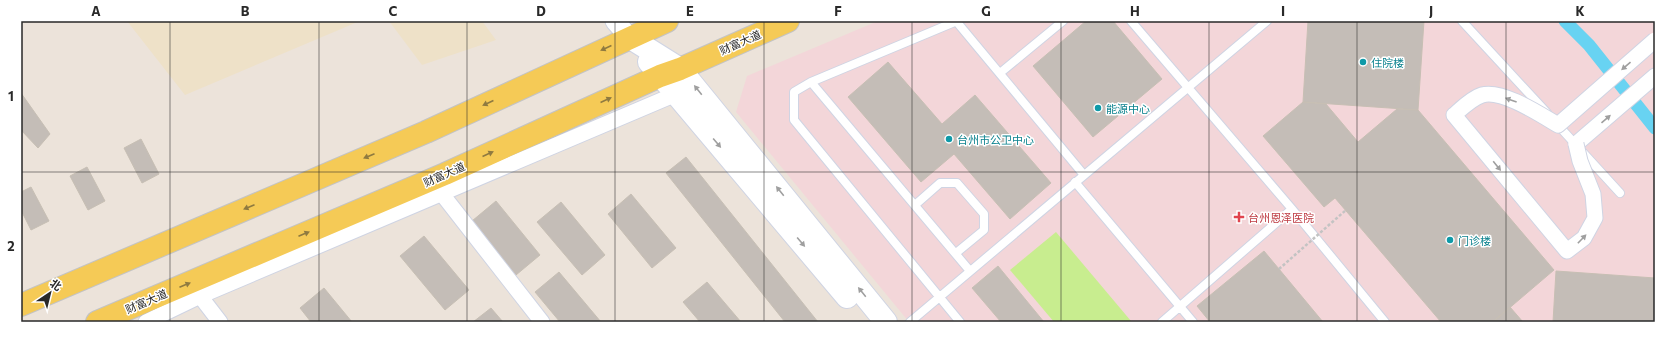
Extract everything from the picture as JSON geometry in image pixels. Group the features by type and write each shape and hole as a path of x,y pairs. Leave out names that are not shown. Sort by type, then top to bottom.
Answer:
{"main road":[{"path":"21,305 426,132 629,37 667,21"},
{"name":"财富大道","path":"97,322 445,174 660,76 680,69 788,21"},
{"path":"629,37 680,69 886,322"},
{"path":"629,37 660,76 868,322"}],"street":[{"path":"615,21 629,37"},
{"path":"1655,40 1558,125 1522,104 1500,96 1483,95 1454,115 1567,251 1584,238 1595,218 1593,194 1580,161 1576,144 1655,76"},
{"path":"146,322 200,296 676,94"},
{"path":"442,194 542,322"},
{"path":"200,296 220,322"}],"lane":[{"path":"960,322 794,120 794,92 811,82 956,21 1084,175"},
{"path":"1000,73 1063,21"},
{"path":"1131,21 1292,209 1385,322"},
{"path":"910,322 1267,21"},
{"path":"1462,21 1620,193"},
{"path":"811,82 970,270"},
{"path":"1075,182 1193,322"},
{"path":"915,205 940,183 957,183 984,214 984,230 956,253"},
{"path":"1162,322 1292,209"}],"path":[{"path":"1279,269 1346,210"}],"shaded area":[{"path":"127,21 360,21 185,95"},
{"path":"389,21 482,21 496,40 422,65"},
{"name":"台州恩泽医院","path":"878,21 1655,21 1655,322 909,322 736,112 747,76"}],"green space":[{"path":"1056,232 1131,321 1130,322 1054,322 1010,270"}],"building":[{"name":"能源中心","path":"1086,21 1113,21 1162,79 1093,137 1033,66"},
{"name":"住院楼","path":"1308,21 1424,21 1418,110 1303,102"},
{"name":"台州市公卫中心","path":"888,62 942,124 975,95 1051,183 1010,219 954,154 921,182 848,97"},
{"path":"21,93 50,134 38,148 21,130"},
{"name":"门诊楼","path":"1303,102 1326,104 1358,142 1397,109 1418,110 1554,270 1493,322 1441,322 1335,198 1324,207 1263,136"},
{"path":"141,139 159,174 142,183 124,148"},
{"path":"686,157 818,322 785,322 666,173"},
{"path":"87,167 105,201 88,210 70,176"},
{"path":"31,187 49,221 31,230 21,210 21,192"},
{"path":"631,194 676,248 652,268 608,214"},
{"path":"496,201 540,255 516,275 472,221"},
{"path":"561,202 605,255 582,275 537,222"},
{"path":"424,236 469,290 445,310 400,256"},
{"path":"1264,251 1323,322 1210,322 1197,306"},
{"path":"998,266 1044,322 1001,322 972,288"},
{"path":"1556,271 1655,278 1655,322 1553,322"},
{"path":"559,272 601,322 560,322 535,292"},
{"path":"707,282 741,322 700,322 683,302"},
{"path":"324,288 352,322 311,322 300,308"},
{"path":"1510,307 1523,322 1493,322 1497,318"},
{"path":"491,308 503,322 473,322"}],"waterway":[{"path":"1565,21 1589,45 1655,128"}],"place":[{"name":"住院楼","path":"1363,62"},
{"name":"能源中心","path":"1098,108"},
{"name":"台州市公卫中心","path":"949,139"},
{"name":"台州恩泽医院","path":"1239,217"},
{"name":"门诊楼","path":"1450,240"}]}
